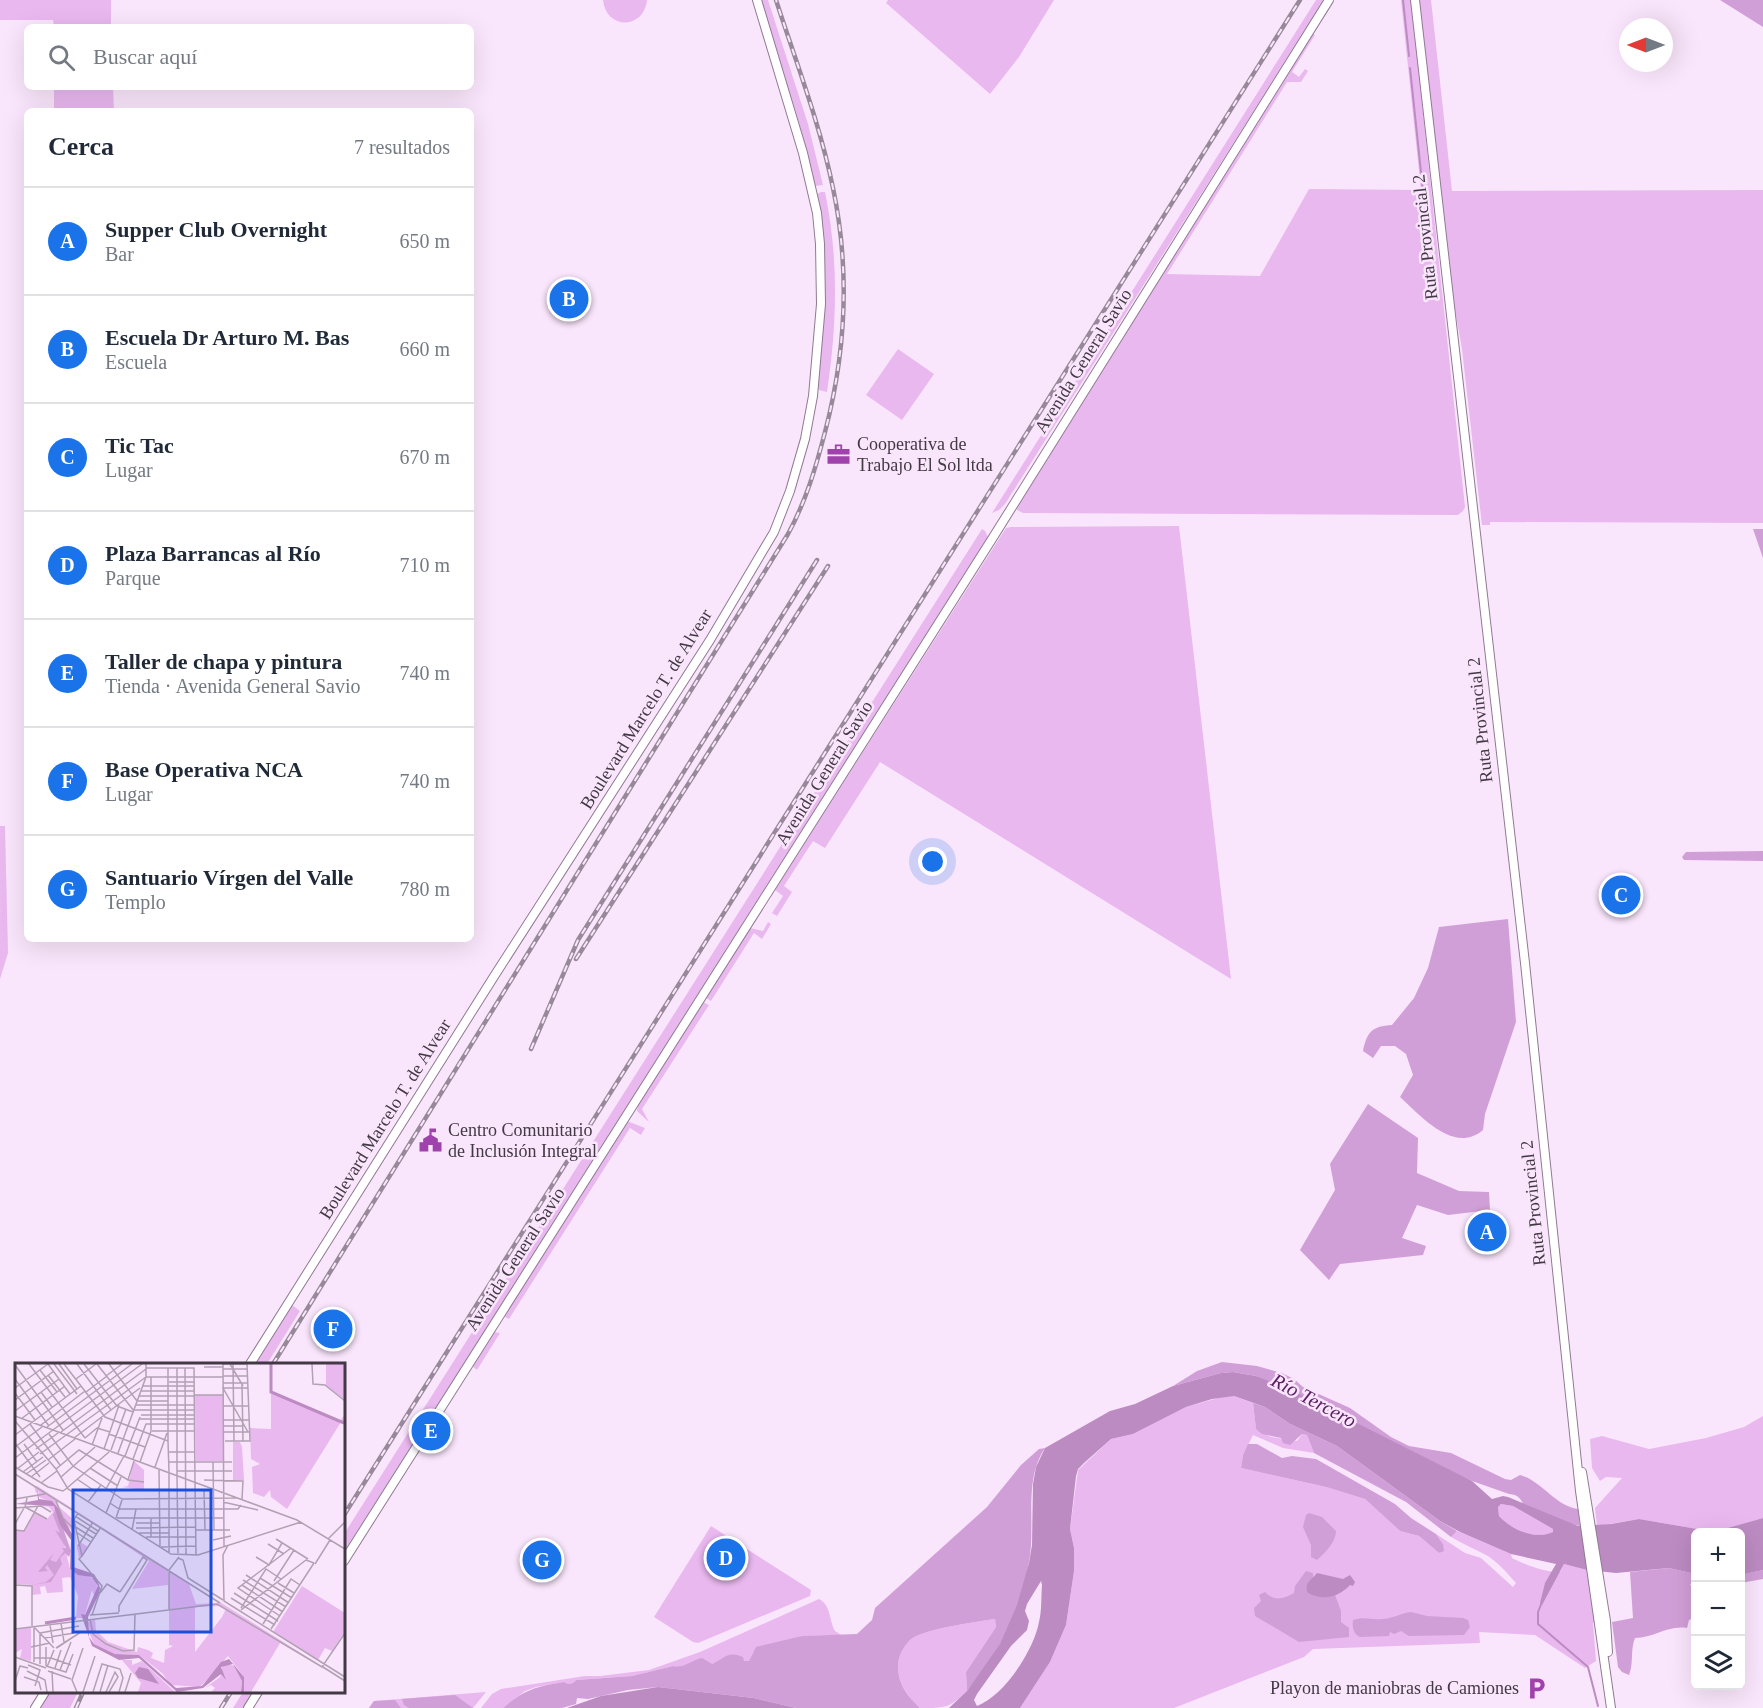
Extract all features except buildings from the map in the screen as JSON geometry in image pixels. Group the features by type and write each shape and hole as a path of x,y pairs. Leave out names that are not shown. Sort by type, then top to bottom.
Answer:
{"main road":[{"name":"Boulevard Marcelo T. de Alvear","path":"251,1363 704,649 766,546 787,500 800,459 813,396 821,304 820,244 817,213 803,153 757,0"},
{"name":"Avenida General Savio","path":"345,1559 979,559 1329,0"},
{"name":"Ruta Provincial 2","path":"1415,0 1525,963 1574,1436 1603,1622 1611,1708"},
{"path":"35,1708 44,1693"},
{"path":"248,1708 257,1693"}],"shaded area":[{"path":"0,0 111,0 111,24 54,24 53,20 0,20"},
{"path":"603,0 647,0 639,17 625,22 611,17"},
{"path":"761,0 768,0 808,124 823,185 815,186 800,126"},
{"path":"888,0 1054,0 1019,57 990,94 886,3"},
{"path":"1316,0 1324,0 1005,504 992,513"},
{"path":"1401,0 1411,0 1465,507 1463,511 1458,515 1023,513 1017,510 1312,33 1315,35 1292,72 1299,77 1305,69 1308,71 1301,82 1287,82 1167,274 1260,276 1309,189 1421,190"},
{"path":"1419,0 1431,0 1452,191 1763,190 1763,523 1490,522 1490,525 1482,525 1462,349 1453,299"},
{"path":"1720,0 1763,0 1763,27"},
{"path":"54,90 113,90 114,108 54,108"},
{"path":"825,192 830,217 835,292 833,342 827,392 819,390 818,385 825,289 825,265 817,194"},
{"path":"898,349 934,374 902,420 866,395"},
{"path":"1179,526 1231,979 880,762 825,848 813,841 784,886 792,892 777,916 772,913 783,896 775,890 1006,528"},
{"path":"982,529 988,537 345,1550 345,1532"},
{"path":"1753,529 1763,529 1763,558"},
{"path":"0,826 5,826 8,953 0,979"},
{"path":"1763,851 1763,861 1684,860 1682,857 1686,852"},
{"path":"1508,919 1516,1022 1485,1114 1483,1130 1472,1136 1461,1138 1438,1130 1400,1097 1413,1075 1406,1054 1395,1046 1381,1046 1373,1058 1363,1051 1372,1031 1392,1025 1414,998 1428,968 1439,927"},
{"path":"768,922 771,924 762,939 754,933 711,1001 706,998 750,928 763,931"},
{"path":"703,1002 709,1005 642,1109 649,1122 637,1111 638,1105"},
{"path":"1368,1104 1418,1138 1417,1173 1459,1191 1489,1192 1490,1210 1448,1215 1417,1205 1402,1238 1426,1246 1423,1255 1340,1264 1329,1280 1300,1250 1335,1190 1330,1164"},
{"path":"627,1121 645,1128 641,1135 630,1128 509,1319 503,1316"},
{"path":"292,1305 300,1311 268,1363 255,1363"},
{"path":"494,1332 500,1333 477,1370 472,1366"},
{"path":"1222,1362 1257,1366 1282,1373 1303,1387 1350,1408 1391,1437 1409,1446 1451,1453 1505,1479 1511,1480 1520,1475 1528,1478 1555,1499 1578,1509 1580,1526 1567,1523 1523,1504 1516,1496 1438,1466 1321,1405 1256,1376 1233,1372 1221,1373 1173,1386 1197,1371"},
{"path":"1233,1372 1256,1376 1289,1389 1472,1481 1492,1499 1508,1497 1578,1526 1639,1519 1692,1528 1691,1573 1669,1568 1616,1573 1587,1570 1564,1564 1542,1605 1540,1603 1545,1583 1556,1564 1511,1554 1460,1532 1440,1521 1337,1446 1290,1424 1265,1407 1234,1396 1212,1399 1186,1407 1133,1434 1111,1439 1078,1469 1070,1529 1074,1548 1074,1571 1066,1625 1050,1662 1020,1708 949,1708 967,1691 1000,1644 1017,1605 1032,1545 1033,1484 1036,1467 1045,1448 1110,1411 1135,1404 1173,1386 1221,1373","holes":["1501,1504 1513,1506 1553,1529 1553,1532 1531,1534 1510,1526 1499,1516 1498,1507","1041,1581 1040,1617 1031,1646 1007,1682 997,1693 977,1706 974,1700 977,1694 1011,1646 1027,1630 1029,1621 1025,1611 1027,1604"]},
{"path":"1225,1396 1234,1396 1253,1403 1256,1429 1271,1437 1297,1441 1302,1434 1307,1435 1314,1453 1283,1448 1253,1435 1243,1455 1241,1468 1326,1487 1365,1499 1400,1531 1419,1536 1439,1553 1443,1544 1436,1534 1465,1553 1481,1558 1513,1587 1516,1583 1494,1561 1451,1537 1457,1531 1542,1570 1560,1572 1564,1564 1587,1570 1595,1622 1593,1623 1596,1661 1585,1668 1535,1635 1479,1632 1480,1643 1313,1649 1304,1657 1174,1708 1020,1708 1050,1662 1066,1625 1074,1571 1074,1548 1070,1529 1078,1470 1111,1439 1133,1434 1186,1407"},
{"path":"1253,1403 1265,1407 1290,1424 1337,1446 1457,1531 1451,1537 1406,1502 1314,1453 1307,1435 1302,1434 1290,1445 1283,1443 1281,1438 1262,1434 1256,1429"},
{"path":"1763,1416 1763,1518 1728,1528 1692,1528 1639,1519 1597,1526 1595,1508 1622,1478 1606,1477 1600,1481 1592,1468 1590,1439 1602,1436 1649,1449 1706,1438 1744,1427"},
{"path":"1248,1444 1257,1444 1282,1458 1292,1456 1316,1459 1395,1504 1411,1518 1436,1534 1443,1544 1444,1551 1439,1553 1419,1536 1400,1531 1365,1499 1326,1487 1241,1468"},
{"path":"1045,1448 1034,1474 1031,1548 1018,1605 1000,1645 967,1691 966,1672 996,1627 995,1619 937,1629 910,1640 902,1651 898,1671 907,1694 920,1708 796,1708 754,1698 658,1687 628,1690 588,1699 577,1698 576,1704 562,1708 503,1708 524,1693 546,1685 564,1682 568,1684 576,1680 632,1676 681,1666 702,1658 712,1664 733,1654 743,1657 744,1661 749,1661 756,1647 802,1636 857,1634 872,1620 875,1608 987,1507 1021,1465 1039,1449"},
{"path":"1501,1504 1513,1506 1553,1529 1554,1532 1539,1535 1510,1526 1499,1516 1498,1507"},
{"path":"1309,1513 1322,1517 1336,1531 1327,1551 1317,1560 1311,1557 1311,1545 1303,1527 1306,1515"},
{"path":"1763,1518 1763,1570 1745,1574 1745,1528 1728,1528"},
{"path":"711,1526 811,1590 810,1596 698,1643 654,1617"},
{"path":"1669,1568 1691,1573 1691,1619 1687,1628 1673,1628 1635,1638 1629,1675 1618,1667 1612,1622 1633,1618 1630,1572"},
{"path":"1763,1570 1763,1579 1745,1582 1745,1574"},
{"path":"1306,1571 1313,1573 1313,1580 1334,1592 1341,1611 1341,1622 1349,1628 1349,1637 1299,1642 1255,1616 1254,1608 1261,1601 1259,1595 1265,1592 1272,1597 1283,1598 1294,1593 1295,1586"},
{"path":"1317,1573 1343,1579 1350,1575 1355,1582 1353,1586 1350,1585 1341,1593 1330,1597 1318,1597 1307,1592 1308,1583"},
{"path":"819,1599 828,1609 835,1631 841,1635 802,1636 753,1653 749,1662 717,1662 686,1665 679,1668 673,1666 632,1676 576,1680 568,1684 564,1682 536,1687 525,1691 503,1708 481,1708 492,1694 501,1689 585,1676 649,1670 700,1652"},
{"path":"1411,1612 1427,1616 1463,1618 1468,1620 1470,1627 1464,1635 1409,1636 1401,1631 1394,1634 1390,1632 1389,1636 1360,1637 1354,1630 1353,1620 1386,1619"},
{"path":"995,1619 996,1627 966,1672 967,1691 947,1706 920,1708 907,1694 899,1677 899,1657 908,1642 916,1636 937,1629"},
{"path":"658,1687 754,1698 796,1708 567,1708 601,1696"},
{"path":"486,1692 473,1708 369,1708 374,1701"},
{"path":"48,1693 78,1693 70,1708 39,1708"},
{"path":"242,1693 253,1693 244,1708 233,1708"},
{"path":"455,1695 473,1708 409,1708 404,1705 402,1699"},
{"path":"395,1700 401,1708 369,1708 374,1701"}],"waterway":[{"path":"1403,0 1409,56"},
{"path":"1410,68 1423,191"},
{"path":"1542,1602 1538,1612 1538,1624 1588,1667 1598,1706"}],"railway":[{"path":"274,1363 788,534 805,496 825,432 838,372 843,310 842,249 833,188 821,140 776,0"},
{"path":"345,1513 1300,0"},
{"path":"531,1049 578,940 817,560"},
{"path":"576,959 828,566"},
{"path":"76,1708 83,1693"},
{"path":"221,1708 230,1693"}],"place":[{"name":"Escuela Dr Arturo M. Bas","path":"569,299"},
{"name":"Cooperativa de Trabajo El Sol ltda","path":"839,454"},
{"name":"Tic Tac","path":"1621,895"},
{"name":"Centro Comunitario de Inclusión Integral","path":"430,1140"},
{"name":"Supper Club Overnight","path":"1487,1232"},
{"name":"Base Operativa NCA","path":"333,1329"},
{"name":"Taller de chapa y pintura","path":"431,1431"},
{"name":"Plaza Barrancas al Río","path":"726,1558"},
{"name":"Santuario Vírgen del Valle","path":"542,1560"},
{"name":"Playon de maniobras de Camiones","path":"1537,1688"}],"water label":[{"name":"Río Tercero","path":"1314,1400"}]}
